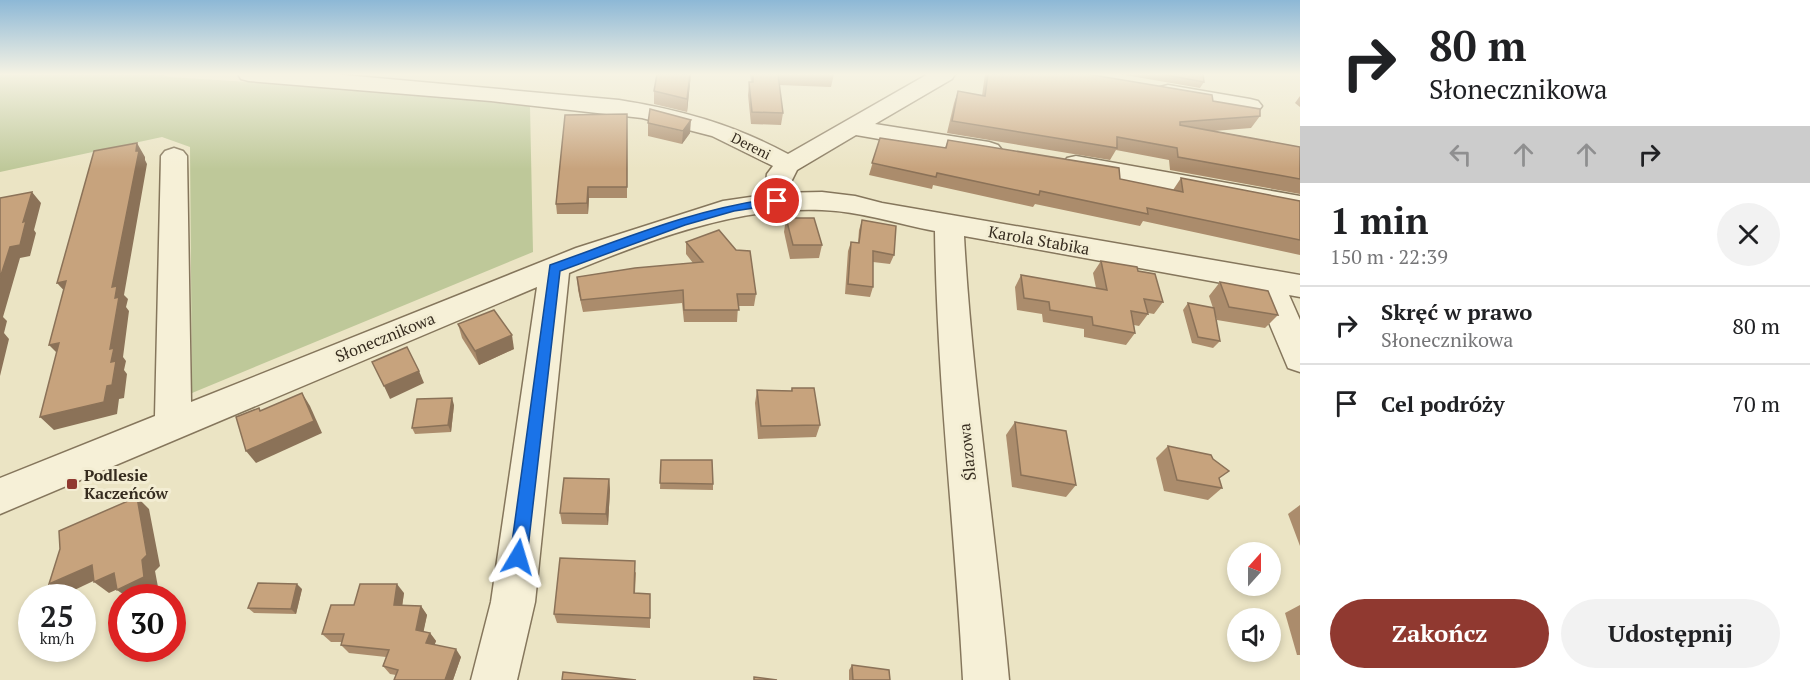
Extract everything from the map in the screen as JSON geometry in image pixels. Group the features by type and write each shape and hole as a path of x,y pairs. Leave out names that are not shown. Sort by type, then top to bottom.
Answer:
{"street":[{"name":"Dereni","path":"601,106 649,113 709,127 737,137 788,164"},
{"path":"777,201 780,174 788,164 889,106"},
{"path":"852,127 1015,154"},
{"path":"173,425 174,156"},
{"path":"1050,160 1201,185 1300,205"},
{"name":"Słonecznikowa","path":"0,496 555,268 692,219 733,207 777,201"},
{"name":"Karola Stabika","path":"777,201 822,201 855,205 949,224 1300,286"},
{"name":"Ślazowa","path":"949,224 952,306 978,566 986,680"},
{"path":"494,680 513,602 555,268"},
{"path":"1266,280 1300,359"}],"green space":[{"path":"0,106 530,106 533,252 192,393 190,147 162,137 0,172"}],"building":[{"path":"751,106 782,106 783,113 752,112"},
{"path":"955,106 1241,106 1260,109 1260,116 1180,122 1180,125 1300,147 1300,179 1178,157 1177,148 1117,137 1117,148 952,121"},
{"path":"650,109 691,120 683,131 648,123"},
{"path":"627,114 627,187 588,187 587,203 556,204 565,115"},
{"path":"880,138 946,148 948,140 1119,168 1120,179 1183,192 1181,178 1300,201 1300,240 1147,208 1148,214 1040,191 1039,195 937,173 936,177 872,163"},
{"path":"137,143 136,151 139,151 112,287 117,286 115,298 119,297 110,349 114,348 111,362 116,361 112,385 107,386 104,402 40,417 59,343 49,345 66,281 57,283 94,151"},
{"path":"32,192 23,222 26,221 20,245 10,247 0,278 0,198"},
{"path":"786,218 814,218 822,245 793,245"},
{"path":"862,220 896,226 894,255 873,251 873,287 848,284 851,242 859,243"},
{"path":"719,230 736,250 750,251 756,294 737,294 739,310 684,310 683,290 581,300 577,277 635,268 703,262 686,242"},
{"path":"1101,261 1137,267 1138,271 1155,274 1163,302 1144,299 1148,314 1131,311 1135,333 1093,325 1092,317 1050,310 1049,302 1024,298 1021,275 1107,290"},
{"path":"1220,282 1268,291 1278,315 1229,307"},
{"path":"1188,303 1214,308 1220,341 1198,337"},
{"path":"494,310 512,335 475,351 458,324"},
{"path":"407,347 419,371 384,386 372,362"},
{"path":"792,388 814,388 820,425 761,426 757,390 792,391"},
{"path":"302,393 314,421 246,451 236,417 259,408 260,411"},
{"path":"452,398 448,425 412,428 417,399"},
{"path":"1015,422 1066,431 1076,485 1021,475"},
{"path":"1168,446 1211,455 1229,471 1219,478 1222,488 1177,480"},
{"path":"661,460 712,460 713,484 660,483"},
{"path":"564,478 609,479 606,514 560,513"},
{"path":"137,497 147,555 142,560 144,577 129,584 116,584 114,573 94,582 92,565 49,584 60,549 59,531"},
{"path":"560,558 635,561 634,593 650,594 650,618 554,614"},
{"path":"258,583 297,584 291,609 248,608"},
{"path":"360,584 397,584 394,605 421,606 416,630 430,633 426,643 456,649 445,680 394,680 398,670 383,666 389,650 341,645 344,634 322,634 331,605 354,605"},
{"path":"852,665 889,670 890,680 853,680"},
{"path":"563,672 636,680 562,680"},
{"path":"754,677 777,680 754,680"}],"place":[{"name":"Podlesie Kaczeńców","path":"72,484"}],"route":[{"path":"518,557 555,268 586,255 733,207 777,201"}]}
